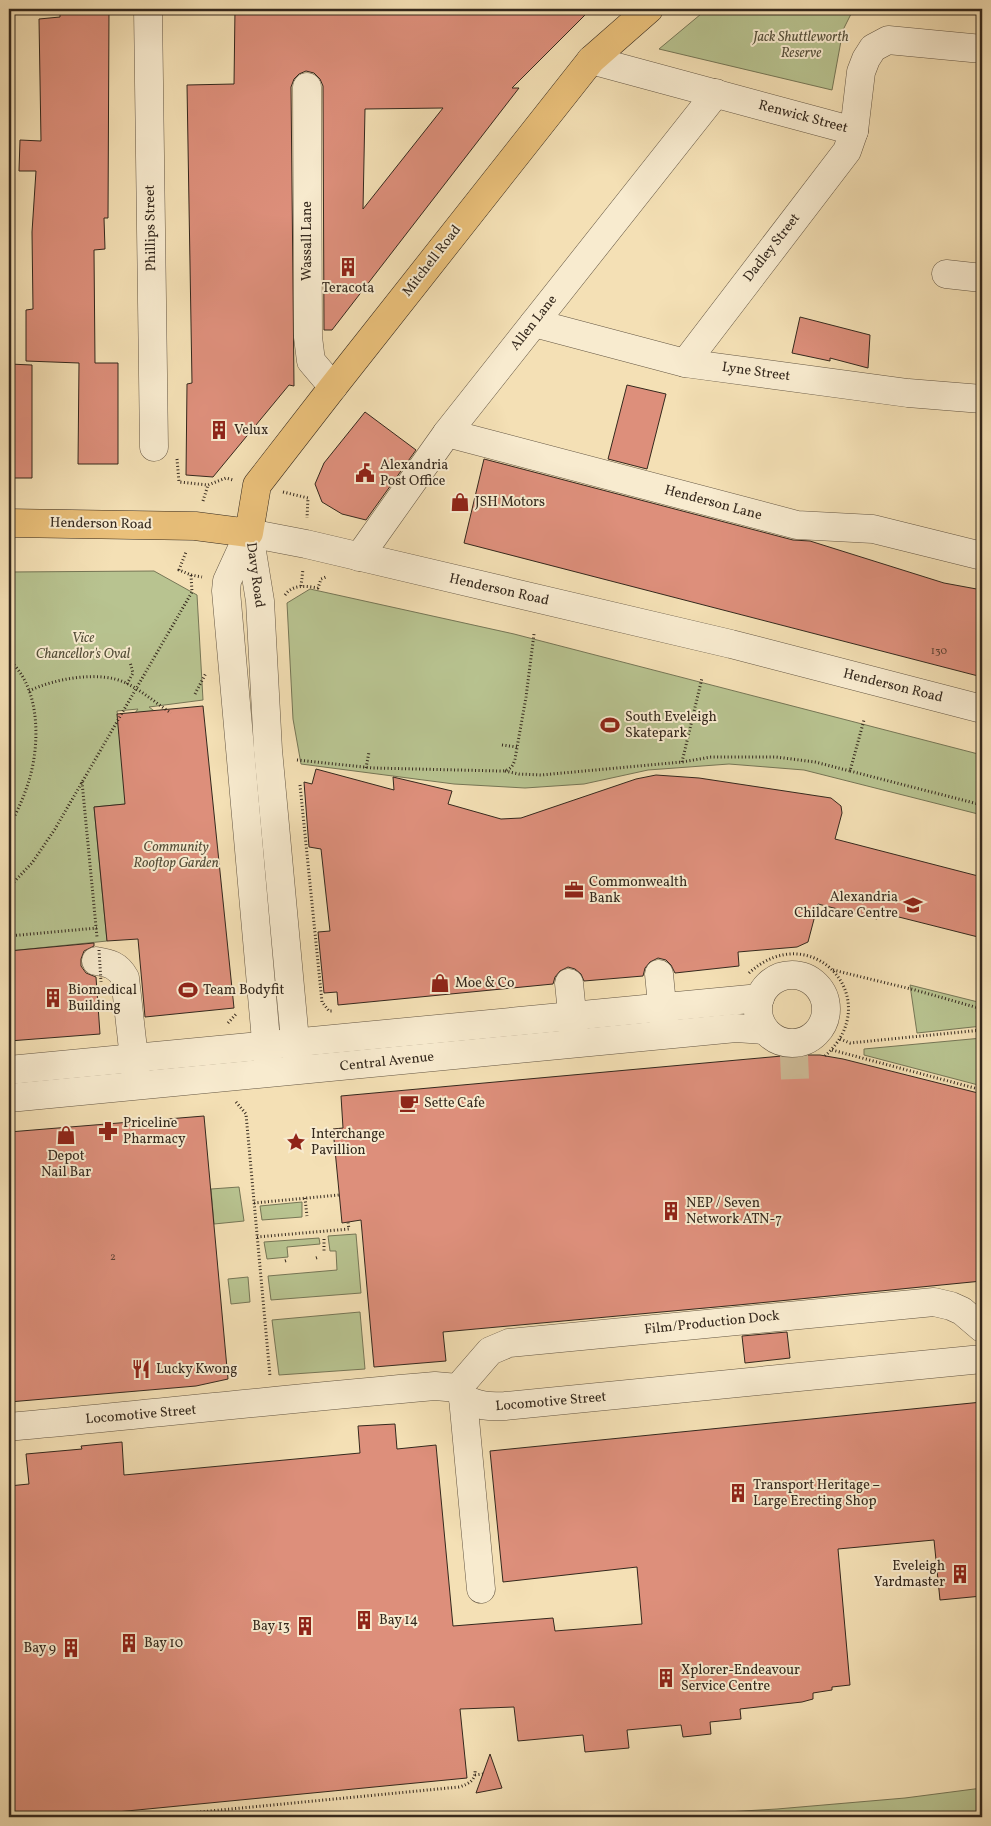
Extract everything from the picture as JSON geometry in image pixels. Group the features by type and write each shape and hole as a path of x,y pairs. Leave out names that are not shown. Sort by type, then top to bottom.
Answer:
{"main road":[{"name":"Mitchell Road","path":"249,534 257,485 591,60 649,9"},
{"name":"Henderson Road","path":"9,523 194,526 249,534"}],"street":[{"name":"Phillips Street","path":"148,9 154,447"},
{"name":"Renwick Street","path":"591,60 854,131 861,72 873,48 888,40 982,50"},
{"name":"Wassall Lane","path":"306,87 308,337 311,361 333,387"},
{"name":"Allen Lane","path":"359,557 447,433 716,93"},
{"name":"Dadley Street","path":"685,363 847,151 854,131"},
{"path":"946,274 982,278"},
{"name":"Lyne Street","path":"534,323 685,363 908,393 982,399"},
{"name":"Henderson Lane","path":"447,433 797,525 873,529 982,556"},
{"name":"Henderson Road","path":"249,534 359,557 731,644 982,709"},
{"name":"Davy Road","path":"249,534 260,601 273,816 298,1071"},
{"name":"Davy Road","path":"249,534 227,581 226,591 269,1073"},
{"path":"246,818 273,816"},
{"path":"98,965 111,964 122,972 125,978 136,1085"},
{"path":"659,974 665,1035"},
{"path":"791,975 807,978 820,988 827,1004 825,1020 817,1034 794,1049 778,1041 765,1030 758,1015 760,998 768,984 775,979 791,975"},
{"path":"569,982 575,1043"},
{"name":"Central Avenue","path":"9,1070 760,998"},
{"name":"Central Avenue","path":"9,1098 736,1028 765,1030"},
{"name":"Film/Production Dock","path":"464,1386 490,1351 509,1343 934,1302 951,1306 972,1320"},
{"name":"Locomotive Street","path":"9,1427 435,1386 464,1386 489,1407 506,1406 982,1360"},
{"path":"464,1386 481,1589"}],"path":[{"path":"154,447 177,459 179,482 208,485 226,478"},
{"path":"9,887 32,863 55,829 192,592 190,575 179,570"},
{"path":"287,592 301,586 318,588"},
{"path":"506,771 512,767 517,747 534,634"},
{"path":"9,660 29,691 36,719 36,742 30,777 9,827"},
{"path":"125,683 134,673 130,662"},
{"path":"195,694 208,670"},
{"path":"29,691 44,684 78,678 102,678 125,683 171,712"},
{"path":"682,762 702,678"},
{"path":"850,771 864,720"},
{"path":"502,745 517,747"},
{"path":"366,768 369,752"},
{"path":"297,760 366,768 506,771 519,774 542,775 682,762 711,757 776,757 815,762 982,805"},
{"path":"299,780 322,1002 329,1011 338,1011"},
{"path":"82,782 97,928 98,965"},
{"path":"9,936 97,928"},
{"path":"747,975 764,961 776,956 790,953 804,954 833,970 982,1009"},
{"path":"825,1056 840,1039 846,1027 849,1014 848,1000 844,987 833,970"},
{"path":"228,1024 239,1010"},
{"path":"840,1039 850,1043 982,1030"},
{"path":"832,1050 982,1090"},
{"path":"236,1101 246,1114 270,1382"},
{"path":"254,1203 339,1195"},
{"path":"305,1198 307,1216"},
{"path":"257,1237 349,1229 348,1222"},
{"path":"324,1253 324,1239 325,1244"},
{"path":"148,1817 459,1787 472,1781 475,1769"},
{"path":"475,1775 483,1774"}],"green space":[{"name":"Jack Shuttleworth Reserve","path":"707,9 882,9 880,11 852,12 843,30 832,90 659,49"},
{"name":"Vice Chancellor's Oval","path":"154,571 197,595 203,700 149,707 157,713 126,804 94,807 107,941 9,951 9,572","holes":["138,709 119,734 117,711"]},
{"path":"310,589 514,634 982,755 982,815 804,770 729,764 648,770 584,784 525,788 454,784 301,764 293,719 287,603"},
{"path":"910,985 982,1003 982,1026 917,1033"},
{"path":"982,1038 982,1086 864,1055 864,1049"},
{"path":"239,1187 244,1221 214,1224 211,1189"},
{"path":"302,1202 302,1217 262,1220 260,1206"},
{"path":"356,1234 361,1293 271,1300 268,1276 337,1270 336,1251 330,1251 328,1236"},
{"path":"319,1238 320,1244 287,1247 288,1257 267,1259 264,1242"},
{"path":"248,1277 250,1302 231,1304 228,1279"},
{"path":"360,1312 365,1369 279,1375 272,1320"},
{"path":"982,1788 982,1817 643,1817 777,1809 905,1798"}],"building":[{"path":"76,9 109,9 108,218 104,218 105,249 94,250 95,363 118,363 118,464 78,464 79,363 26,361 26,310 33,309 32,232 36,171 19,171 20,140 41,141 39,19 60,17 60,13 76,13"},
{"path":"235,9 591,9 512,88 519,88 332,330 324,330 323,86 320,79 314,73 306,71 294,79 291,87 294,386 289,385 213,477 186,475 187,384 192,383 187,85 234,84","holes":["443,108 363,209 365,109"]},
{"path":"800,317 870,335 868,368 830,358 830,361 792,353"},
{"path":"9,364 32,365 32,478 9,478"},
{"path":"627,385 666,394 647,469 608,459"},
{"name":"Alexandria Post Office","path":"365,412 416,450 366,520 342,514 322,502 315,484 324,463"},
{"path":"484,459 793,540 810,541 944,583 982,590 982,677 464,543"},
{"path":"203,706 234,1008 145,1017 138,939 107,941 94,807 125,804 117,714"},
{"name":"Commonwealth Bank","path":"316,769 394,790 393,777 452,791 448,804 501,819 521,818 636,779 656,775 699,778 831,798 841,806 842,813 835,839 982,877 982,938 879,912 877,919 818,904 808,942 797,947 738,952 739,966 675,973 666,960 658,958 650,962 645,968 643,976 584,981 581,974 575,969 568,967 560,971 555,977 553,984 338,1005 337,992 324,993 318,932 330,931 321,849 309,847 304,782 312,784"},
{"name":"Biomedical Building","path":"94,943 94,946 84,951 81,966 86,973 96,977 100,1034 9,1041 9,951"},
{"name":"NEP / Seven Network ATN-7","path":"793,1055 820,1055 843,1059 982,1094 982,1281 443,1332 446,1361 374,1367 361,1220 342,1223 333,1129 343,1128 341,1096"},
{"path":"204,1116 228,1379 196,1386 9,1402 9,1132"},
{"path":"787,1332 790,1358 745,1363 742,1336"},
{"path":"982,1402 982,1596 940,1600 934,1540 838,1549 850,1685 832,1687 832,1690 813,1693 813,1699 802,1702 740,1709 741,1719 710,1722 711,1734 683,1737 681,1725 627,1730 629,1748 585,1752 583,1735 518,1741 514,1707 460,1709 467,1778 65,1817 9,1817 9,1486 29,1484 26,1454 82,1449 81,1446 122,1442 124,1475 360,1453 358,1426 395,1424 397,1449 436,1445 453,1626 553,1618 555,1631 642,1624 637,1567 503,1582 490,1451"},
{"path":"490,1754 502,1788 476,1793"}],"tunnel":[{"path":"794,1055 795,1079"}],"place":[{"name":"Teracota","path":"348,267"},
{"name":"Velux","path":"219,430"},
{"name":"Alexandria Post Office","path":"365,473"},
{"name":"JSH Motors","path":"460,502"},
{"name":"South Eveleigh Skatepark","path":"610,725"},
{"name":"Commonwealth Bank","path":"574,890"},
{"name":"Alexandria Childcare Centre","path":"913,905"},
{"name":"Moe & Co","path":"440,983"},
{"name":"Team Bodyfit","path":"188,990"},
{"name":"Biomedical Building","path":"53,998"},
{"name":"Sette Cafe","path":"409,1103"},
{"name":"Priceline Pharmacy","path":"108,1131"},
{"name":"Depot Nail Bar","path":"66,1135"},
{"name":"Interchange Pavillion","path":"296,1142"},
{"name":"NEP / Seven Network ATN-7","path":"671,1211"},
{"name":"Lucky Kwong","path":"141,1369"},
{"name":"Transport Heritage – Large Erecting Shop","path":"738,1493"},
{"name":"Eveleigh Yardmaster","path":"960,1574"},
{"name":"Bay 14","path":"364,1620"},
{"name":"Bay 13","path":"305,1626"},
{"name":"Bay 10","path":"129,1643"},
{"name":"Bay 9","path":"71,1648"},
{"name":"Xplorer-Endeavour Service Centre","path":"666,1678"}],"park label":[{"name":"Community Rooftop Garden","path":"176,856"}]}
